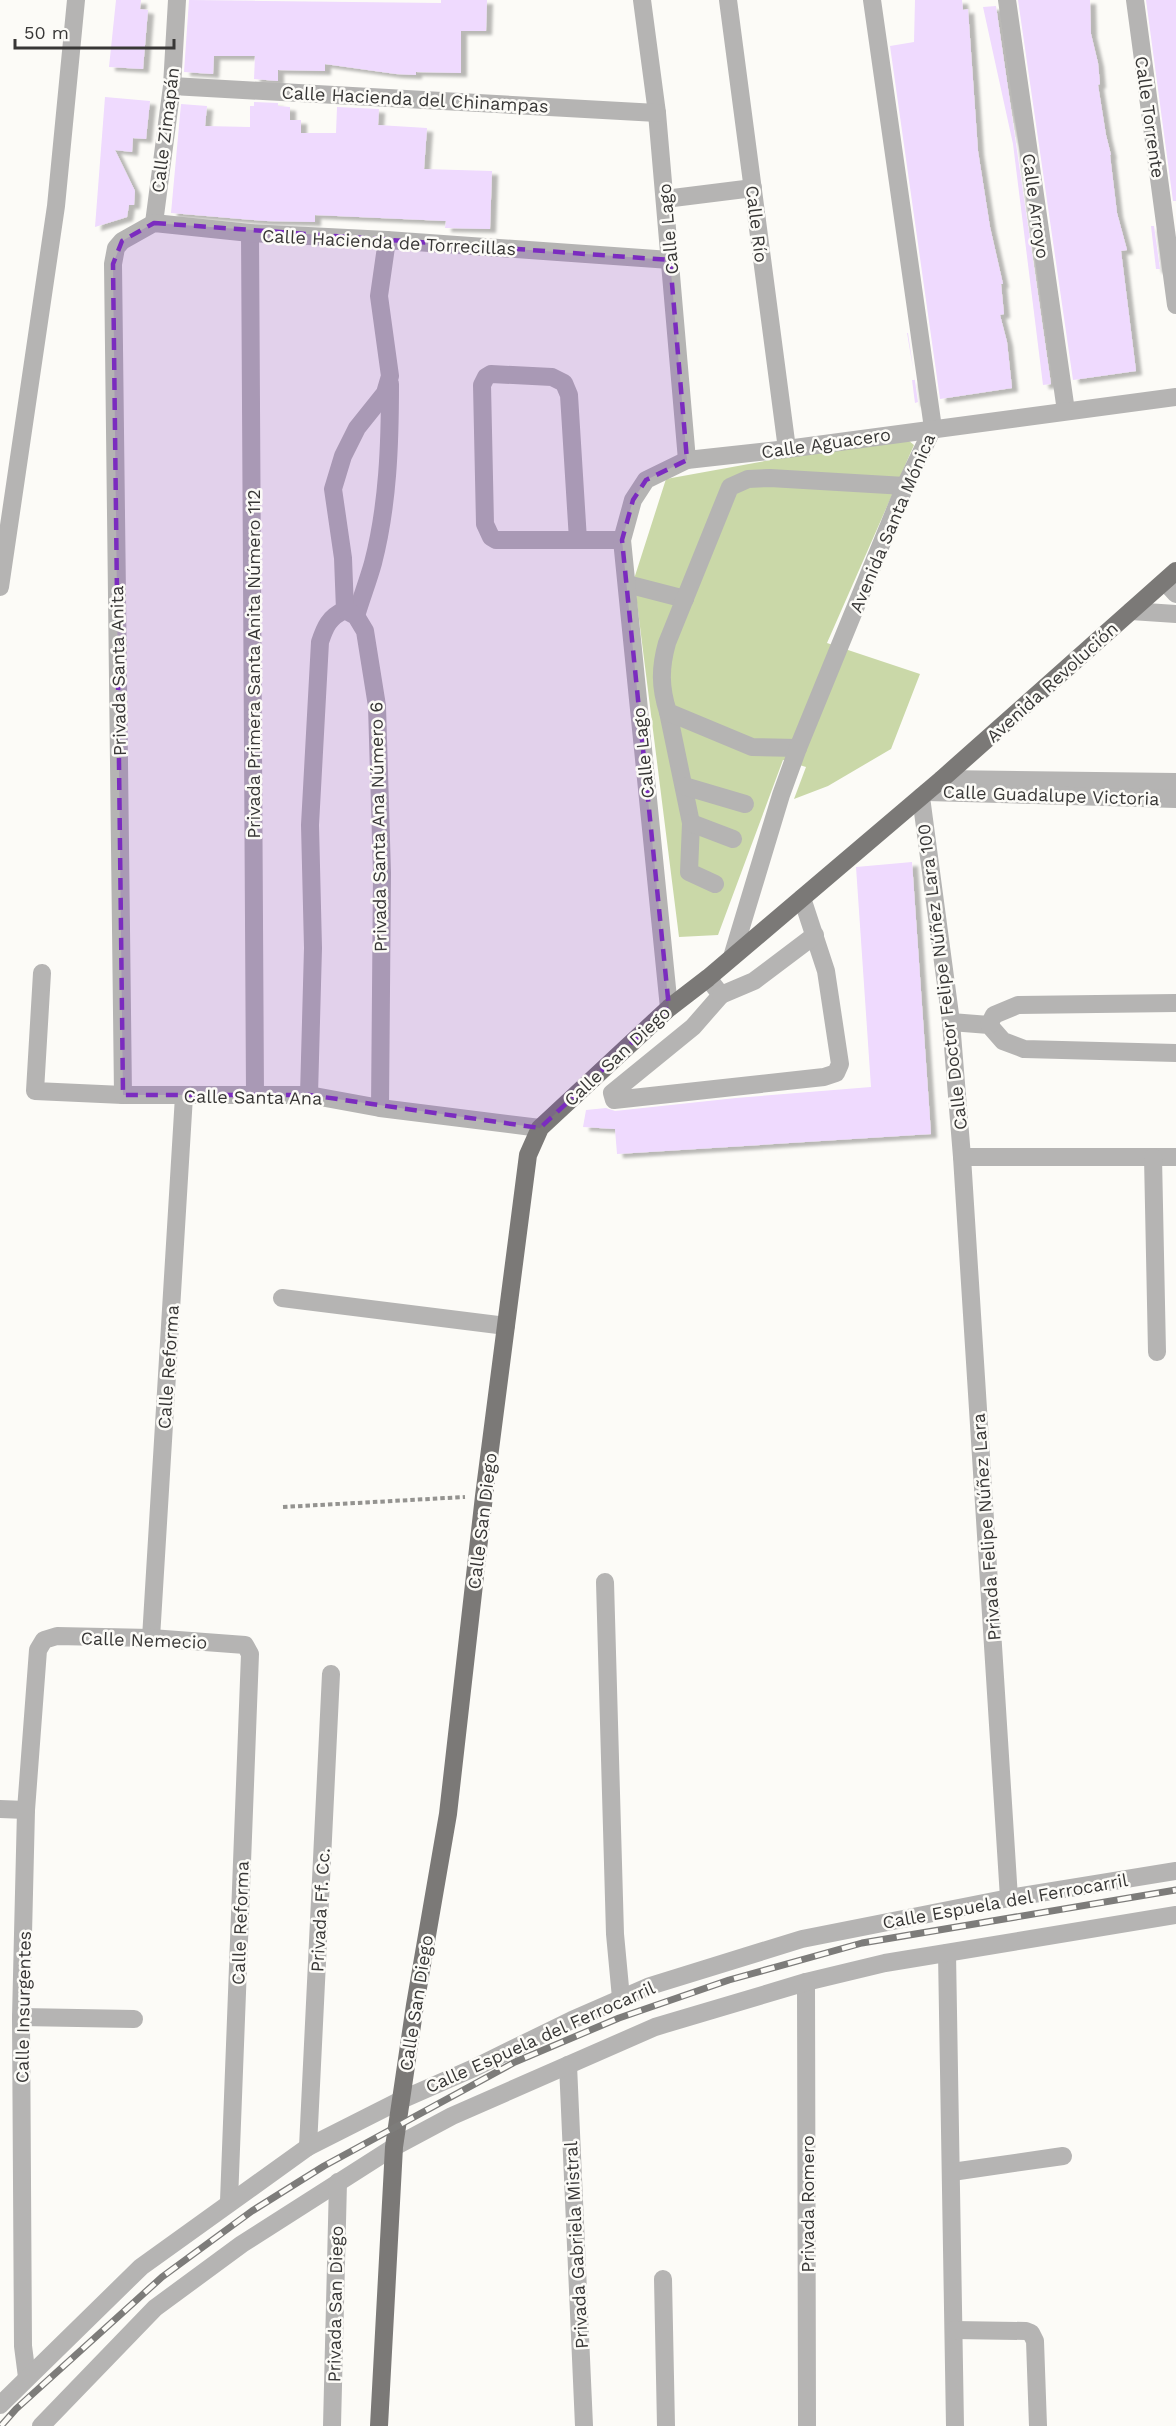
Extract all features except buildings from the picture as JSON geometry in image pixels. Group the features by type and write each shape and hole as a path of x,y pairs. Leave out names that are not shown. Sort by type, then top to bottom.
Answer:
{"main road":[{"name":"Avenida Revolución","path":"924,794 1131,611 1172,582"},
{"name":"Calle San Diego","path":"380,2426 394,2147 448,1814 484,1496 528,1155 540,1128 669,1008 708,978 924,794"}],"street":[{"path":"0,587 56,206 76,0"},
{"name":"Calle Zimapán","path":"154,223 172,86 177,0"},
{"name":"Calle Lago","path":"642,0 657,113 687,460"},
{"name":"Calle Río","path":"728,0 786,449"},
{"name":"Avenida Santa Mónica","path":"732,957 781,795 798,748 905,486 933,428 872,0"},
{"name":"Calle Arroyo","path":"1007,0 1066,411"},
{"name":"Calle Torrente","path":"1135,0 1176,305"},
{"name":"Calle Hacienda del Chinampas","path":"172,86 657,113"},
{"path":"665,199 753,188"},
{"name":"Calle Hacienda de Torrecillas","path":"154,223 250,233 387,240 670,260"},
{"name":"Privada Santa Anita","path":"123,1095 113,264 116,248 122,241 154,223"},
{"name":"Privada Primera Santa Anita Número 112","path":"250,233 255,1094"},
{"path":"309,1095 313,948 310,825 320,642 333,615 350,613 373,562 386,490 390,437 379,296 387,240"},
{"path":"578,540 569,395 564,383 552,377 491,374 486,376 482,386 485,524 488,532 496,540 578,540 622,540"},
{"name":"Privada Santa Ana Número 6","path":"380,1107 382,873 378,706 365,631 350,613 333,489 343,456 357,428 387,384"},
{"name":"Calle Aguacero","path":"633,500 646,480 687,460 1176,397"},
{"path":"715,884 689,872 691,823 668,712 661,691 661,665 667,643 730,487 748,479 770,478 905,486"},
{"name":"Calle Lago","path":"633,500 622,540 669,1008"},
{"path":"627,584 685,599"},
{"path":"1131,611 1176,614"},
{"path":"668,712 752,747 798,748"},
{"name":"Calle Guadalupe Victoria","path":"942,779 1176,782"},
{"path":"684,786 745,804"},
{"name":"Calle Guadalupe Victoria","path":"924,794 1176,799"},
{"name":"Calle Doctor Felipe Núñez Lara 100","path":"924,794 951,1022 962,1157"},
{"path":"691,823 733,839"},
{"path":"802,898 814,935 829,986 840,1064 836,1073 824,1077 614,1100 612,1093 693,1027 721,995 754,981 814,935"},
{"name":"Calle Santa Ana","path":"42,973 35,1091 184,1096 309,1095 380,1107 540,1128"},
{"path":"708,978 721,995"},
{"path":"989,1025 994,1015 1018,1005 1176,1003"},
{"path":"951,1022 989,1025 1003,1041 1024,1049 1176,1053"},
{"name":"Calle Reforma","path":"151,1638 184,1096"},
{"path":"962,1157 1176,1157"},
{"name":"Privada Felipe Núñez Lara","path":"962,1157 1010,1898"},
{"path":"1153,1157 1158,1352"},
{"path":"282,1298 506,1326"},
{"path":"605,1582 615,1934 621,1998"},
{"name":"Calle Nemecio","path":"44,1640 57,1636 151,1638 245,1645"},
{"name":"Calle Insurgentes","path":"27,2377 23,2346 21,2017 26,1810 38,1650 44,1640"},
{"name":"Calle Reforma","path":"229,2202 250,1654 245,1645"},
{"name":"Privada Ff. Cc.","path":"308,2147 331,1674"},
{"path":"0,1809 26,1810"},
{"name":"Calle Espuela del Ferrocarril","path":"0,2405 141,2267 308,2147 401,2100 621,1998 650,1986 802,1940 1010,1898 1176,1871"},
{"name":"Calle Espuela del Ferrocarril","path":"41,2426 155,2308 242,2244 394,2147 452,2116 655,2026 806,1982 885,1963 1176,1915"},
{"path":"947,1953 955,2426"},
{"name":"Privada Romero","path":"806,1982 807,2426"},
{"path":"21,2017 134,2019"},
{"name":"Privada Gabriela Mistral","path":"568,2065 584,2426"},
{"path":"952,2172 1063,2156"},
{"name":"Privada San Diego","path":"332,2426 338,2182"},
{"path":"663,2279 666,2426"},
{"path":"954,2330 1026,2331 1031,2333 1035,2341 1038,2426"}],"path":[{"path":"283,1507 484,1496"}],"highlighted area":[{"path":"154,223 670,260 687,460 646,480 633,500 622,540 669,1008 540,1128 309,1095 123,1095 113,264 122,241"}],"green space":[{"path":"903,436 914,445 827,643 920,674 891,749 828,786 794,799 806,767 783,760 718,935 679,937 634,579 666,479"}],"railway":[{"path":"1,2426 16,2409 162,2277 252,2211 324,2166 515,2062 619,2018 729,1980 862,1943 1176,1890"}]}
